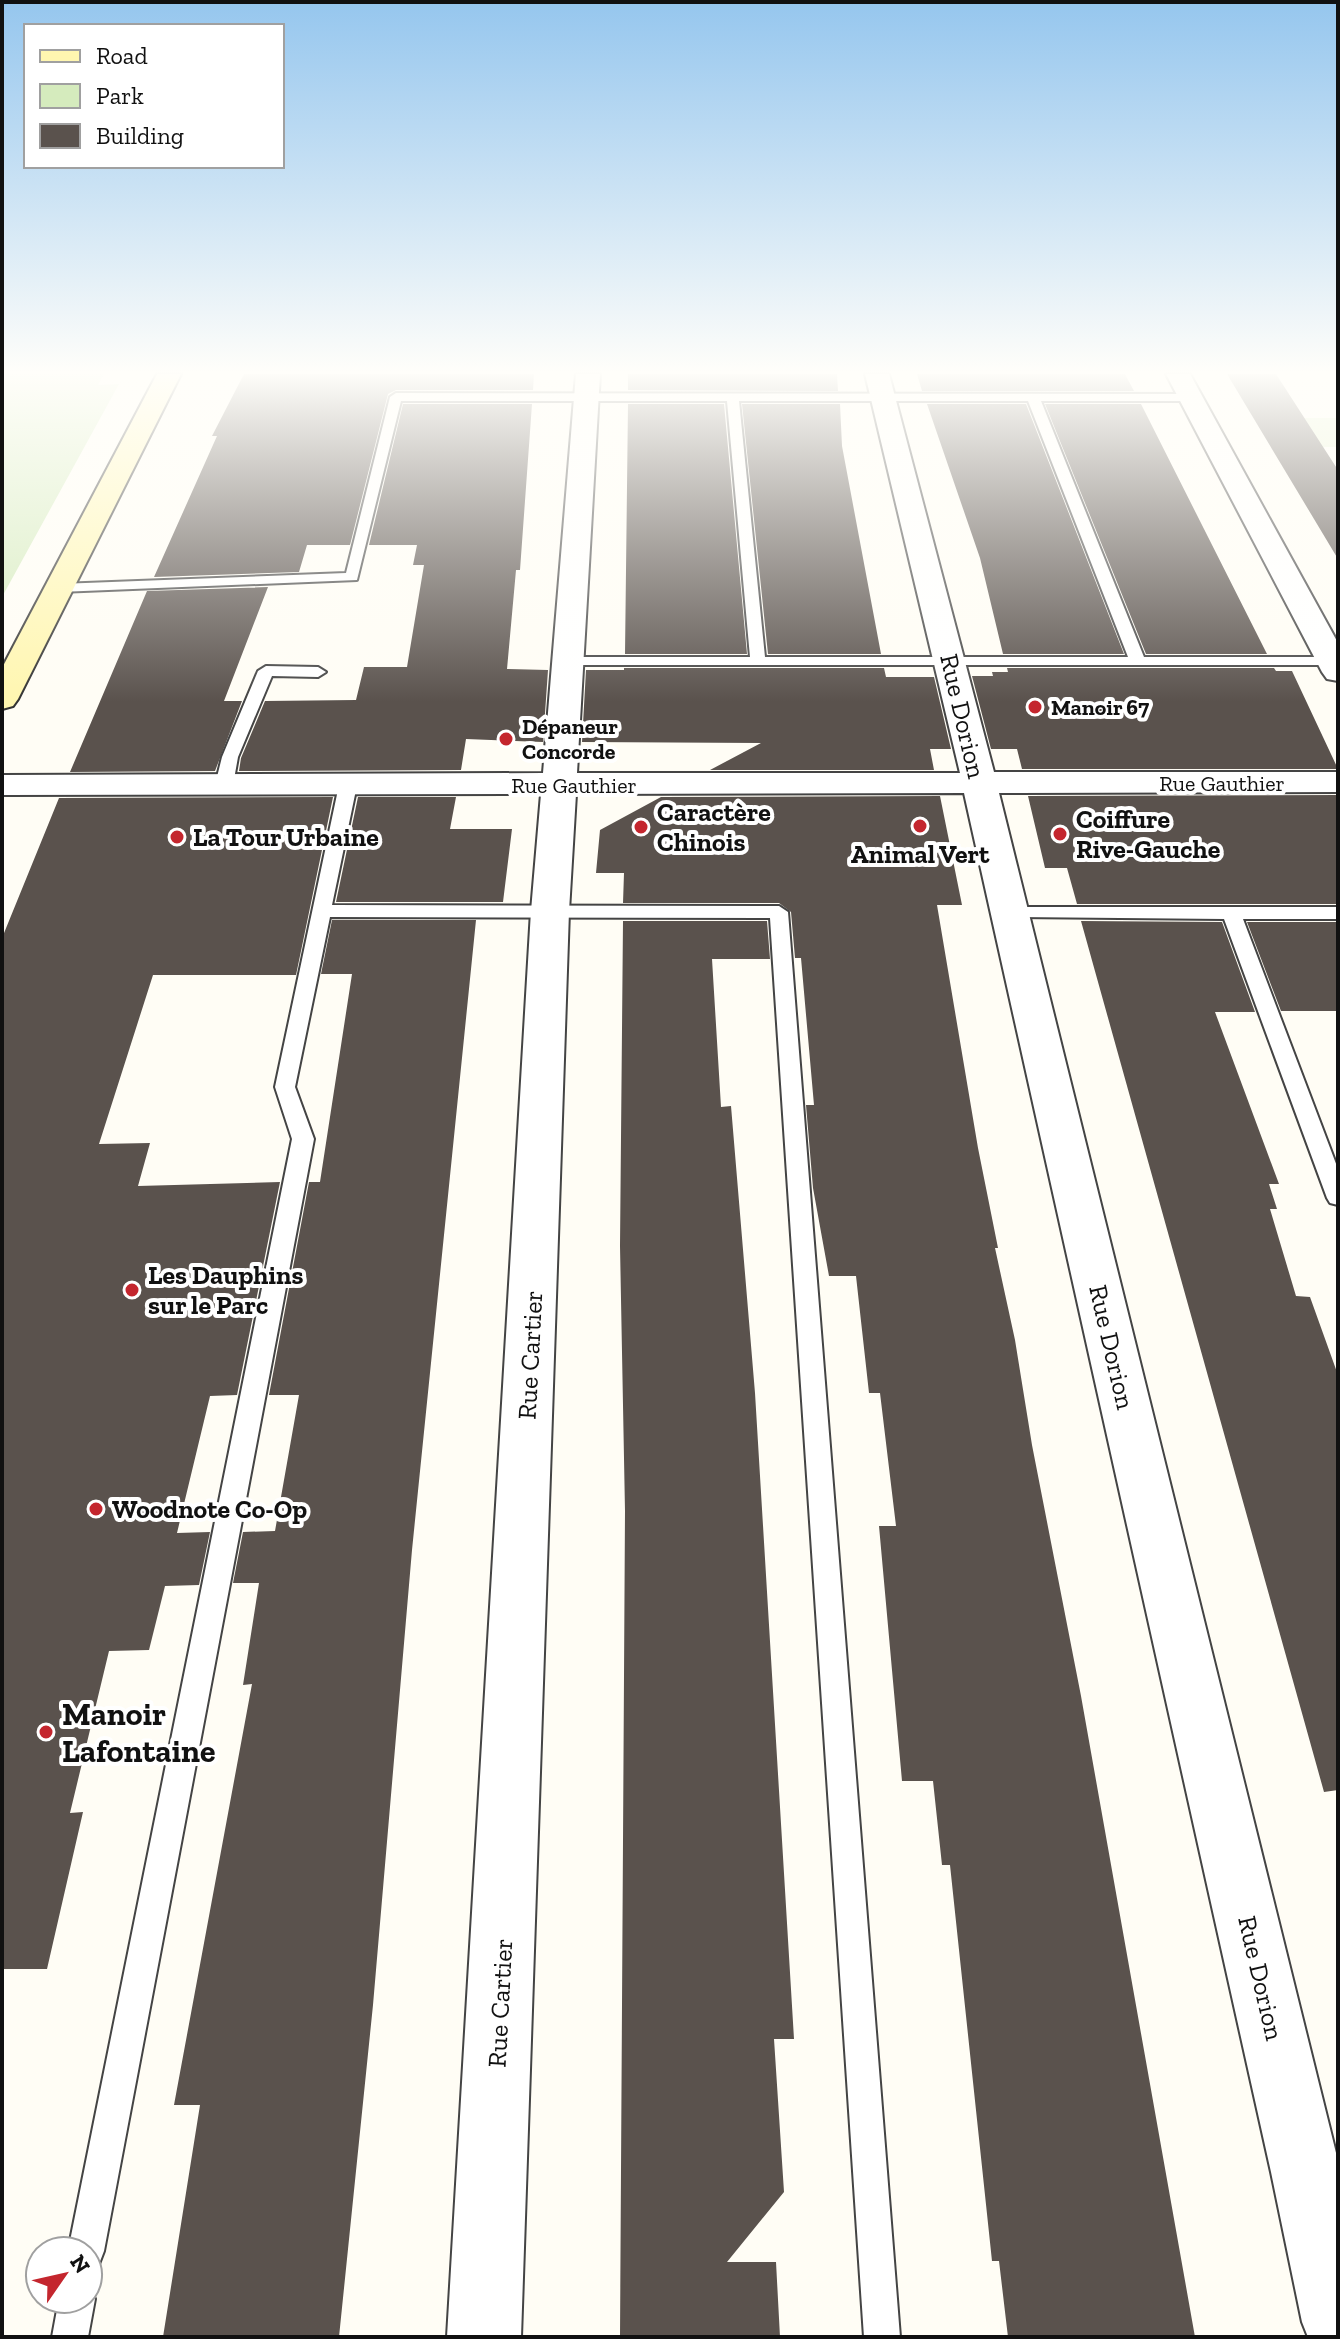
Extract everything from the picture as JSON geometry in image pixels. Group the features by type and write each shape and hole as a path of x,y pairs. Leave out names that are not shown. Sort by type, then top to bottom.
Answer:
{"main road":[{"path":"2,699 113,483"}],"street":[{"name":"Rue Cartier","path":"484,2337 550,911 580,483"},
{"name":"Rue Dorion","path":"905,483 1322,2172 1338,2322"},
{"path":"1236,483 1335,667"},
{"name":"Rue Gauthier","path":"2,785 1338,782"}],"lane":[{"path":"59,588 352,577 375,483"},
{"path":"741,483 758,663"},
{"path":"1067,483 1138,663"},
{"path":"567,662 1138,663 1335,667"},
{"path":"224,785 230,757 266,671 318,672"},
{"path":"89,2235 303,1139 285,1087 348,785"},
{"path":"322,911 779,912 882,2337"},
{"path":"1231,912 1338,1198"},
{"path":"1010,913 1338,913"},
{"path":"70,2337 74,2315"}],"green space":[{"path":"2,483 65,483 2,597"}],"building":[{"path":"196,483 366,483 350,545 307,545 299,572 154,577"},
{"path":"384,483 526,483 520,570 516,570 507,669 548,670 543,742 466,739 461,770 239,771 241,758 265,701 356,700 364,667 407,667 424,565 413,565 417,545 369,545"},
{"path":"627,483 731,483 747,654 625,654"},
{"path":"750,483 849,483 881,654 768,654"},
{"path":"954,483 1057,483 1124,654 1003,654 980,558"},
{"path":"1077,483 1181,483 1267,654 1146,654"},
{"path":"1292,483 1338,483 1338,559"},
{"path":"268,587 224,701 242,701 215,771 70,772 147,591"},
{"path":"884,668 886,677 934,677 951,749 930,749 934,770 710,770 761,743 582,742 586,670"},
{"path":"1007,668 1274,668 1276,671 1292,671 1338,769 1022,769 1017,749 991,749 972,676 993,676 992,672 1008,672"},
{"path":"1338,795 1338,904 1077,904 1067,868 1045,868 1028,796"},
{"path":"940,796 962,905 937,905 998,1248 995,1248 1081,1696 1195,2337 1008,2337 999,2261 992,2261 950,1865 942,1865 933,1781 902,1781 879,1526 896,1526 880,1393 869,1393 856,1276 829,1276 813,1188 806,1105 814,1105 801,958 795,958 791,912 779,903 623,903 624,873 596,873 600,830 661,797"},
{"path":"333,797 296,975 153,975 99,1144 150,1143 138,1186 280,1182 237,1395 210,1396 177,1533 210,1532 199,1585 165,1586 149,1650 109,1651 70,1813 83,1812 47,1969 2,1969 2,938 59,798"},
{"path":"358,797 456,797 450,829 512,829 503,902 336,902"},
{"path":"332,920 476,920 412,1550 373,2005 339,2337 163,2337 200,2105 174,2105 252,1684 243,1685 259,1583 233,1583 243,1532 275,1531 299,1395 269,1395 309,1182 320,1182 352,974 321,974"},
{"path":"623,921 767,921 770,959 712,959 721,1107 731,1106 755,1393 794,2039 774,2039 784,2192 727,2262 776,2262 780,2337 620,2337 625,1511 620,1246"},
{"path":"1081,921 1222,922 1255,1012 1215,1012 1279,1184 1269,1184 1277,1209 1270,1209 1296,1296 1310,1297 1338,1375 1338,1790 1324,1792"},
{"path":"1247,922 1338,922 1338,1011 1281,1011"}],"place":[{"name":"Manoir 67","path":"1035,707"},
{"name":"Dépaneur Concorde","path":"506,739"},
{"name":"Animal Vert","path":"920,826"},
{"name":"Caractère Chinois","path":"641,827"},
{"name":"Coiffure Rive-Gauche","path":"1060,834"},
{"name":"La Tour Urbaine","path":"177,837"},
{"name":"Les Dauphins sur le Parc","path":"132,1290"},
{"name":"Woodnote Co-Op","path":"96,1509"},
{"name":"Manoir Lafontaine","path":"46,1732"}]}
